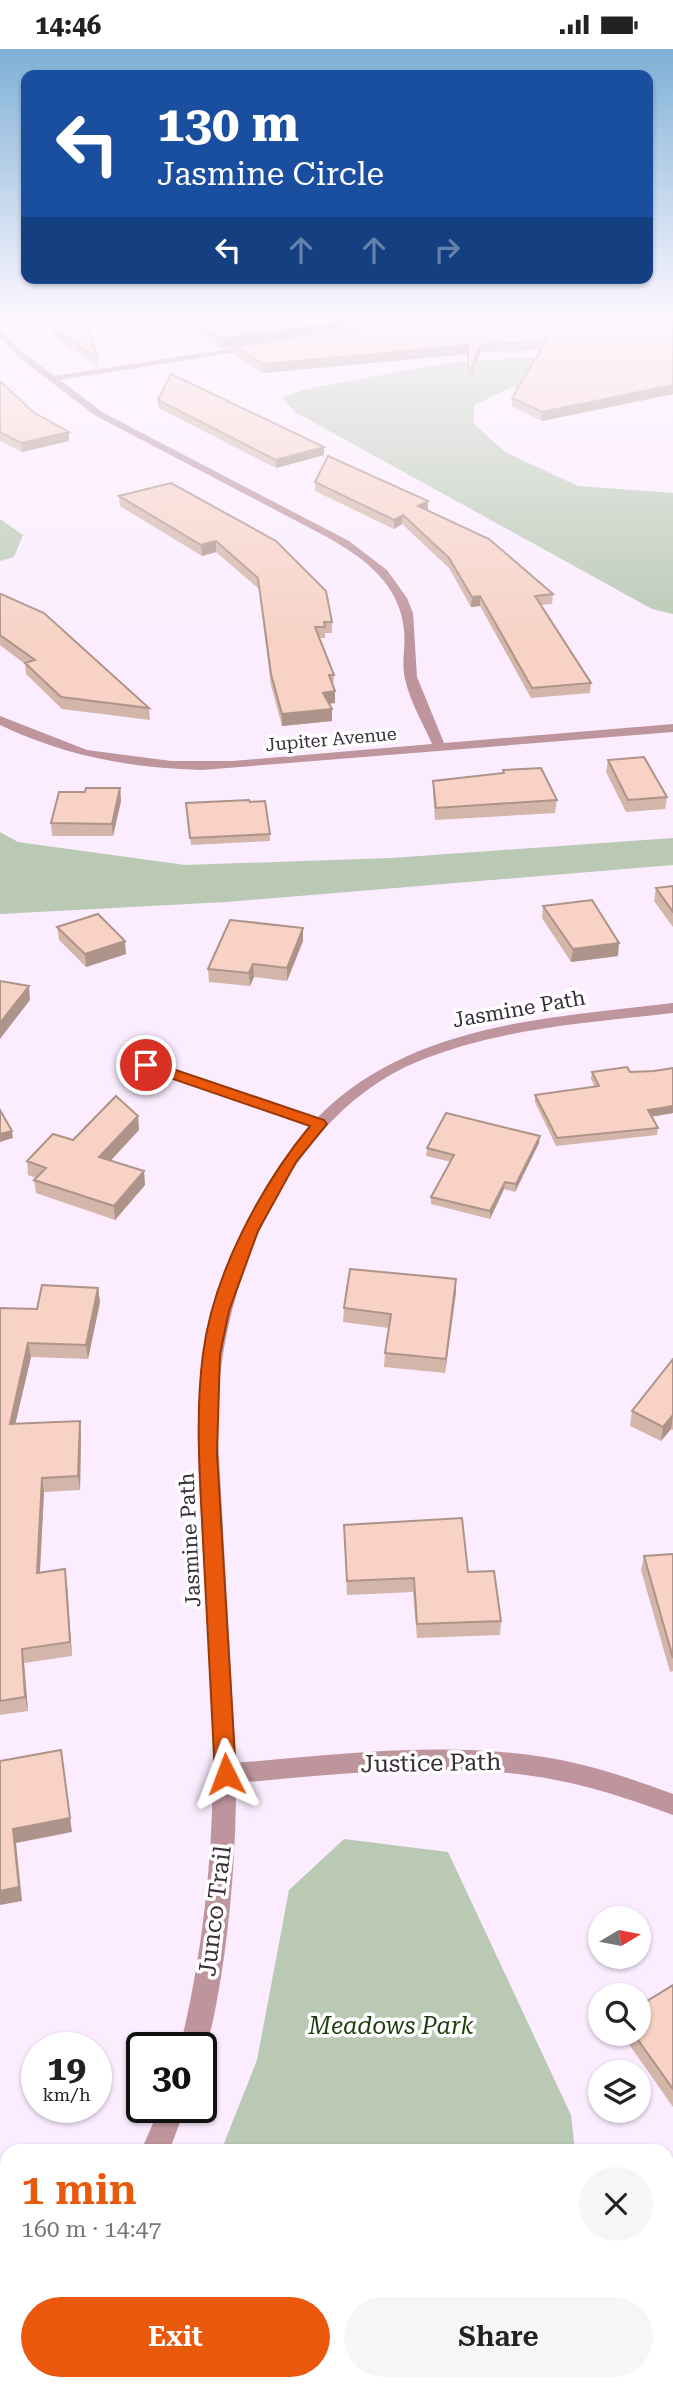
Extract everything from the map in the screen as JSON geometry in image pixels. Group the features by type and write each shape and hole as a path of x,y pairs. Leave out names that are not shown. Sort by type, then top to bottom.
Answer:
{"street":[{"path":"117,423 331,535 380,569 397,588 407,611 411,640 408,665 412,683 440,748"},
{"name":"Jupiter Avenue","path":"0,720 41,741 87,755 173,766 233,765 673,728"},
{"name":"Jasmine Path","path":"226,1774 208,1453 211,1354 220,1311 250,1231 290,1160 319,1124 340,1104 383,1072 410,1059 466,1039 533,1026 673,1008"},
{"path":"146,1065 319,1124"},
{"name":"Justice Path","path":"226,1774 405,1760 506,1761 559,1769 609,1781 673,1805"},
{"name":"Junco Trail","path":"196,2032 216,1941 225,1851 226,1774"},
{"path":"158,2144 166,2123"}],"green space":[{"path":"315,423 474,423 505,452 578,486 673,493 673,614 652,609"},
{"path":"0,519 23,535 14,557 0,561"},
{"path":"0,832 18,842 185,865 391,858 673,838 673,865 226,902 0,914"},
{"name":"Meadows Park","path":"344,1839 448,1852 571,2115 574,2144 224,2144 257,2060 289,1890"}],"building":[{"path":"0,423 53,423 69,432 21,443 0,432"},
{"path":"204,423 274,423 324,447 276,460"},
{"path":"328,456 428,501 418,506 489,539 553,594 535,596 591,683 532,688 480,596 472,597 449,558 403,515 394,520 315,482"},
{"path":"171,483 276,541 326,591 332,622 324,622 325,627 315,627 334,675 329,675 335,691 323,693 332,709 282,714 271,674 258,578 216,541 201,545 119,496"},
{"path":"0,594 44,613 149,708 61,697 25,663 35,660 0,635"},
{"path":"644,757 667,797 628,800 608,760"},
{"path":"541,768 557,800 436,808 433,781 504,773 503,770"},
{"path":"86,788 120,788 112,824 51,823 59,792 85,792"},
{"path":"265,801 270,834 190,838 186,803"},
{"path":"673,886 673,912 656,888"},
{"path":"592,900 619,943 573,949 543,906"},
{"path":"98,914 125,941 85,954 57,927"},
{"path":"230,920 303,928 287,968 253,964 249,973 208,969"},
{"path":"0,981 29,986 0,1023"},
{"path":"627,1067 630,1072 673,1068 673,1106 648,1110 658,1128 557,1138 535,1095 599,1086 592,1072"},
{"path":"116,1096 138,1116 99,1157 144,1171 114,1206 34,1180 46,1168 27,1161 53,1134 73,1140"},
{"path":"0,1110 12,1131 0,1134"},
{"path":"446,1113 540,1136 516,1184 505,1182 490,1211 431,1197 454,1155 427,1148"},
{"path":"350,1269 456,1279 446,1359 385,1353 391,1314 344,1308"},
{"path":"42,1285 98,1288 86,1345 28,1343 10,1424 80,1421 78,1476 42,1478 37,1573 65,1569 70,1642 22,1649 25,1697 0,1701 0,1308 37,1309"},
{"path":"673,1359 673,1415 663,1427 632,1411"},
{"path":"462,1518 468,1572 494,1571 501,1621 417,1624 414,1578 347,1581 344,1525"},
{"path":"673,1554 673,1658 644,1556"},
{"path":"61,1750 70,1818 13,1829 19,1887 0,1891 0,1761"},
{"path":"673,1985 673,2089 642,2046 651,2046 651,1999"}],"route":[{"path":"146,1065 319,1124 290,1160 250,1231 220,1311 211,1354 208,1453 226,1774"}]}
